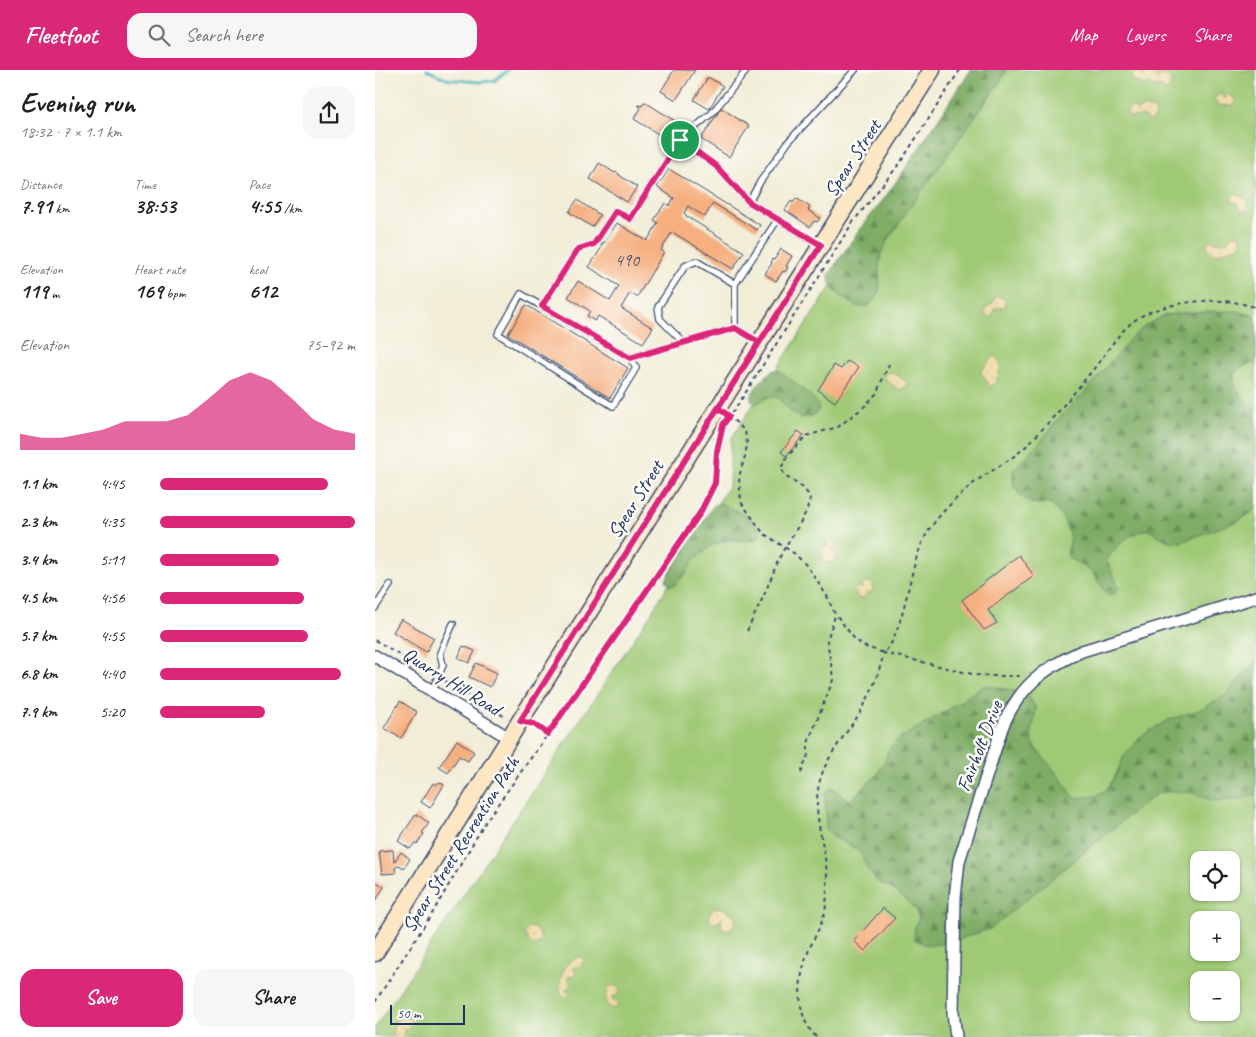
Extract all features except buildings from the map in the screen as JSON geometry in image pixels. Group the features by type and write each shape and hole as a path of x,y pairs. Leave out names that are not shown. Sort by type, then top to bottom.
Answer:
{"main road":[{"name":"Spear Street","path":"375,953 520,721 725,415 759,342 932,70"}],"street":[{"name":"Fairholt Drive","path":"956,1037 953,1012 955,898 959,861 1002,728 1016,700 1027,685 1065,658 1082,650 1256,596"},
{"name":"Quarry Hill Road","path":"375,656 509,738"}],"lane":[{"path":"542,306 578,249 594,244 616,211 630,219 680,140 712,113 747,70"},
{"path":"749,202 760,182 789,141 855,70"},
{"path":"680,140 716,166 749,202 821,245"},
{"path":"735,328 735,284 778,219"},
{"path":"684,343 660,319 657,307 685,266 696,261 735,284"},
{"path":"521,294 630,358 635,368 613,406 498,334 521,294"},
{"path":"630,358 735,328 759,342"},
{"path":"375,608 390,585"},
{"path":"431,690 439,678 443,665 439,653 453,624"}],"path":[{"path":"960,70 901,163 853,222 741,400 725,415 745,431 747,444 739,477 741,502 763,533 785,546 807,566 836,613 853,637 863,646 919,662 976,674 1021,676"},
{"path":"817,1037 804,1018 800,993 805,961 822,921 826,906 827,875 818,821 817,788 826,765 865,704 878,677 884,653 894,639 903,615 922,542 948,508 974,483 1017,455 1030,443 1075,391 1123,330 1139,317 1157,309 1183,302 1236,302 1256,307"},
{"path":"747,631 785,546 807,510 810,498 802,487 785,476 781,468 787,457 806,436 837,427 865,406 876,394 890,362"},
{"name":"Spear Street Recreation Path","path":"375,1002 433,912 487,820 700,513 715,483 717,451 723,425"},
{"path":"801,773 808,755 808,742 833,680 827,640 836,613"},
{"path":"375,640 507,718 534,724 548,734"}],"green space":[{"path":"971,70 1006,70 1002,79 888,240 881,253 879,270 880,288 876,299 869,306 858,307 834,290 829,280 829,274 907,166"},
{"path":"985,70 1256,70 1256,1037 375,1037 375,1028 650,615 729,485 731,439 870,227"},
{"path":"1235,311 1256,316 1256,363 1248,364 1237,371 1234,376 1234,382 1241,396 1256,412 1256,507 1251,513 1237,521 1181,542 1168,541 1148,530 1132,535 1115,549 1107,561 1119,588 1114,594 1108,595 1091,571 1069,559 1067,553 1070,542 1069,533 1064,520 1054,507 1049,504 1031,503 1021,496 1014,487 1013,470 1085,392 1133,336 1145,326 1165,315"},
{"path":"774,370 780,371 806,392 816,401 819,410 812,416 801,418 792,413 778,397 768,397 756,404 751,400 756,387"},
{"path":"720,503 744,514 754,521 760,534 755,540 730,539 712,545 693,561 686,573 675,585 670,586 666,580 669,573 714,505"},
{"path":"1256,661 1256,795 1236,800 1214,801 1193,793 1174,791 1159,793 1149,799 990,929 951,942 935,945 928,945 914,939 915,927 919,918 916,910 892,889 878,882 868,870 861,853 833,837 826,828 825,794 831,787 850,800 878,774 888,750 899,739 985,685 1026,693 1036,708 1031,737 1036,749 1075,798 1096,796 1107,789 1115,777 1124,756 1140,737 1168,720 1199,710 1225,696"}],"sand":[{"path":"1144,70 1153,70 1156,79 1162,75 1167,76 1171,81 1169,89 1166,91 1159,86 1155,87 1150,84 1145,86 1140,82 1135,82 1132,78 1133,74 1136,71 1141,72 1142,76 1145,76"},
{"path":"1222,94 1225,99 1228,94 1233,97 1236,102 1235,105 1217,105 1214,100 1217,95"},
{"path":"1134,107 1137,111 1143,108 1155,110 1155,117 1150,121 1144,116 1130,117 1126,113 1128,109"},
{"path":"1234,194 1247,200 1249,204 1247,210 1241,210 1237,203 1232,201 1231,197"},
{"path":"1234,234 1240,235 1241,238 1241,243 1238,247 1215,254 1207,247 1210,240 1225,242"},
{"path":"996,296 1005,300 1005,306 1002,308 996,307 992,316 987,317 984,313 986,308 993,303"},
{"path":"995,356 1000,363 1000,368 995,383 990,386 981,371"},
{"path":"889,372 906,381 906,387 900,390 886,380 885,377"},
{"path":"829,540 837,545 832,552 836,554 836,559 830,563 825,562 820,551 828,546 826,542"},
{"path":"871,582 873,585 872,592 867,592 864,599 858,598 854,591 856,587 862,588 863,584"},
{"path":"716,907 732,914 736,918 735,924 726,930 721,927 721,919 718,923 712,923 709,919 711,911"},
{"path":"531,927 537,930 541,938 541,941 535,945 528,941 524,934 526,929"},
{"path":"578,957 583,957 584,961 580,966 573,968 576,973 574,976 567,977 571,985 565,990 570,995 564,997 560,986 562,974 569,964"},
{"path":"611,985 616,986 620,990 620,994 612,997 618,1004 614,1009 608,1006 606,1000 607,992"},
{"path":"403,1017 412,1020 411,1024 404,1030 403,1037 393,1037 395,1021"}],"waterway":[{"path":"427,70 446,79 479,82 494,81 508,70"}],"route":[{"path":"680,140 630,219 616,211 594,244 578,249 542,306 630,358 735,328 759,342 718,408 729,416 723,425 717,451 715,483 700,513 548,734 534,724 520,721 759,342 821,245 749,202 716,166 680,140"}]}
